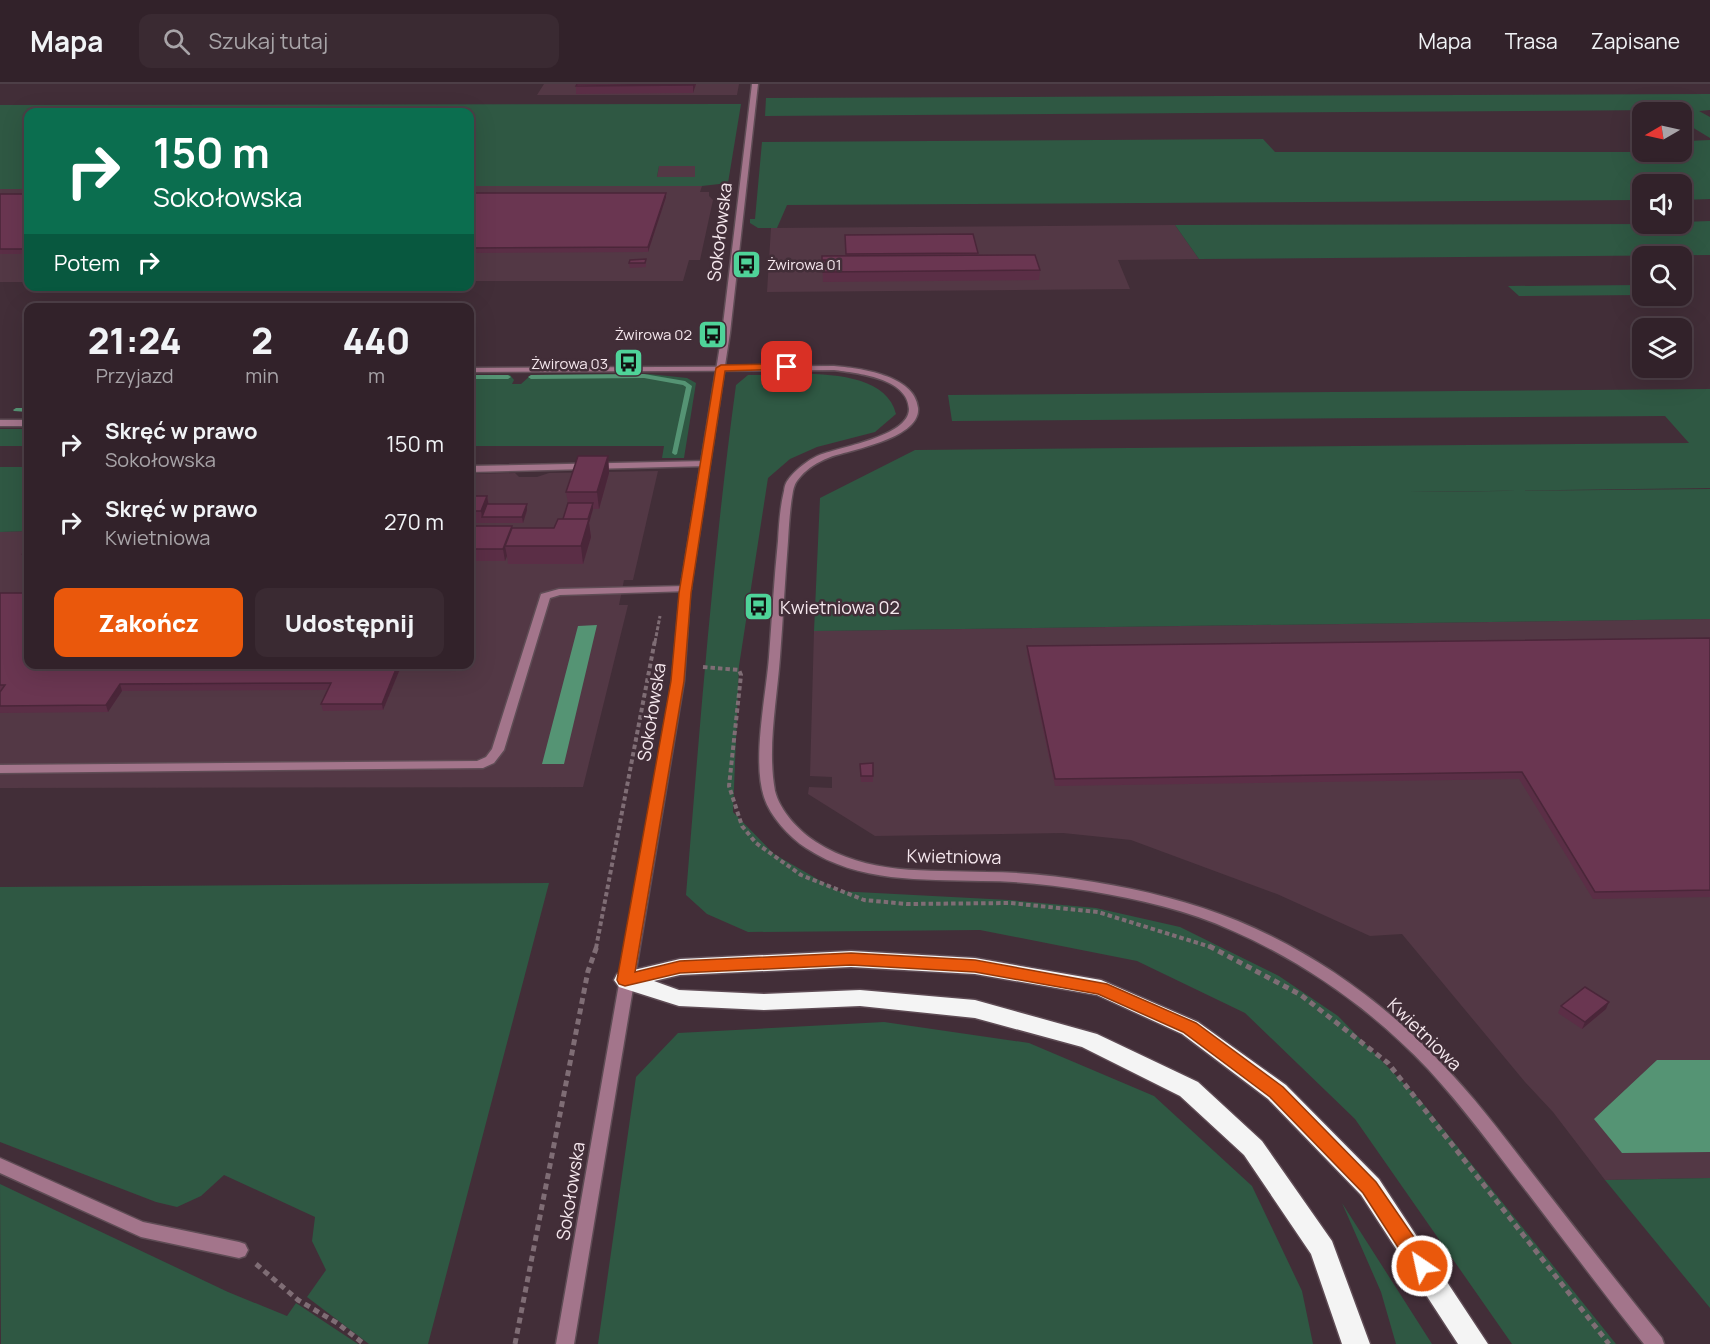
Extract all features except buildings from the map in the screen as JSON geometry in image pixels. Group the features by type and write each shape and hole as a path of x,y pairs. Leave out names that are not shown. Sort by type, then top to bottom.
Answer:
{"highway":[{"path":"625,980 680,967 851,959 975,966 1101,988 1190,1028 1276,1092 1370,1187 1474,1344"},
{"path":"625,980 679,998 764,1002 860,998 975,1010 1089,1040 1159,1074 1189,1089 1253,1148 1323,1249 1356,1344"}],"street":[{"name":"Sokołowska","path":"565,1344 625,980 678,681 686,589 721,368 755,84"},
{"name":"Kwietniowa","path":"474,370 809,367 850,369 881,378 903,389 914,404 911,419 899,430 880,440 824,457 796,474 789,486 768,749 769,793 781,817 806,841 835,860 866,870 912,876 1007,876 1061,880 1115,889 1179,905 1238,926 1279,947 1359,1000 1422,1053 1473,1111 1655,1344"},
{"path":"0,423 24,423"},
{"path":"474,469 706,464"},
{"path":"0,769 479,765 490,760 498,750 545,596 559,591 686,589"},
{"path":"0,1165 141,1229 239,1250"}],"path":[{"path":"515,1344 588,971 599,939 665,590"},
{"path":"650,669 657,669"},
{"path":"239,1250 298,1300 337,1323 364,1344"}],"shaded area":[{"path":"544,84 739,84 737,95 537,95"},
{"path":"1710,94 1710,110 1699,111 1710,117 1710,138 1692,127 1692,102 1632,102 1632,110 765,116 766,98"},
{"path":"741,104 728,183 702,186 474,186 474,108 24,108 24,189 0,189 0,105","holes":["659,166 695,166 695,177 657,177"]},
{"path":"1263,139 1275,152 1632,152 1632,162 1692,162 1692,141 1710,140 1710,199 1692,200 1692,174 1632,174 1632,200 787,205 777,228 758,228 750,223 750,219 755,219 762,142"},
{"path":"659,166 696,166 695,177 657,177"},
{"path":"474,186 702,186 700,192 709,192 713,200 700,260 689,260 683,281 474,281"},
{"path":"0,189 24,189 24,282 0,282"},
{"path":"1710,221 1710,255 1692,255 1692,246 1632,246 1632,256 1199,259 1175,225 1632,224 1632,234 1692,234 1692,222"},
{"path":"1175,225 1199,259 1118,260 1130,289 767,292 771,228"},
{"path":"1632,285 1632,295 1519,296 1508,286"},
{"path":"649,374 687,378 696,383 684,458 662,458 664,446 474,446 474,375 510,375 514,380 512,384 521,384 531,375"},
{"path":"809,374 854,379 873,386 888,398 896,414 875,432 817,447 790,459 768,478 739,666 733,812 774,854 838,891 1009,900 1096,908 1180,927 1279,976 1338,1016 1421,1101 1616,1344 1512,1344 1355,1119 1245,1013 1137,961 980,930 748,932 707,914 686,895 720,512 736,385 748,375"},
{"path":"1710,389 1710,488 1409,492 1710,489 1710,619 814,631 820,498 915,450 1689,443 1665,416 952,421 948,395"},
{"path":"0,429 24,429 24,446 0,446"},
{"path":"0,467 24,467 24,531 0,532"},
{"path":"658,471 633,580 624,580 619,605 628,605 583,787 0,788 0,532 24,531 24,669 474,669 474,474 515,473 519,477 537,477 549,473"},
{"path":"1710,619 1710,1178 1605,1180 1553,1112 1525,1082 1402,934 1370,936 1277,894 1131,840 1063,833 875,836 808,794 809,787 832,788 832,777 810,776 814,631"},
{"path":"597,625 564,764 542,764 578,626"},
{"path":"549,883 428,1344 369,1344 307,1297 326,1270 312,1241 315,1217 224,1175 201,1196 177,1207 156,1202 0,1142 0,887"},
{"path":"884,1022 1029,1043 1154,1096 1252,1186 1302,1291 1313,1344 598,1344 636,1077 678,1033"},
{"path":"1657,1060 1710,1060 1710,1152 1622,1153 1594,1119"},
{"path":"1710,1178 1710,1308 1605,1180"},
{"path":"0,1184 228,1292 287,1316 296,1303 358,1344 1,1344"},
{"path":"1342,1203 1432,1344 1396,1344 1381,1292"}],"waterway":[{"path":"531,377 644,376 685,383 689,386 675,453"},
{"path":"474,377 508,377"},
{"path":"16,410 24,410"}],"place":[{"name":"Żwirowa 01","path":"746,264"},
{"name":"Żwirowa 02","path":"713,334"},
{"name":"Żwirowa 03","path":"629,363"},
{"name":"Kwietniowa 02","path":"759,607"}],"route":[{"path":"787,367 721,368 685,593 678,681 625,980 680,967 851,959 975,966 1101,988 1190,1028 1276,1092 1370,1187 1422,1266"}]}
